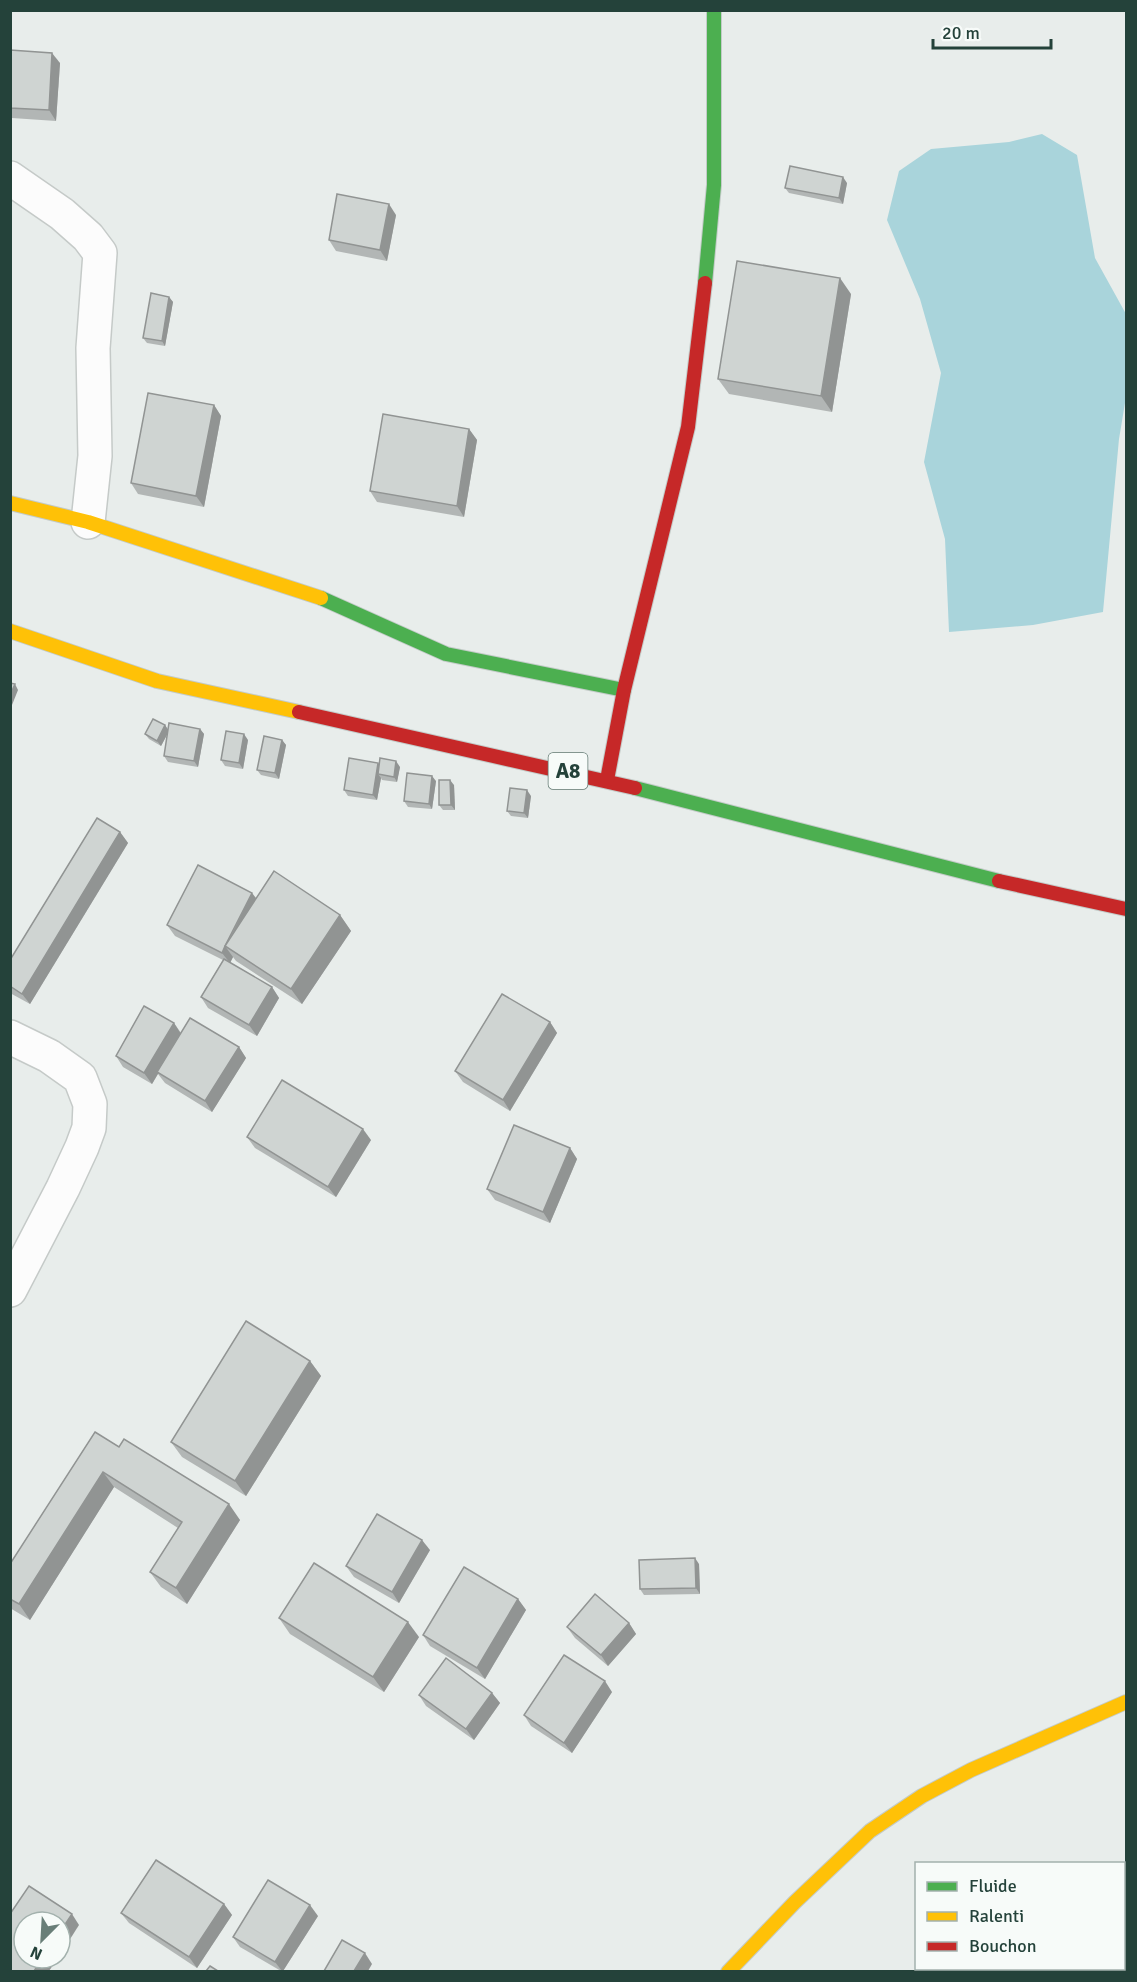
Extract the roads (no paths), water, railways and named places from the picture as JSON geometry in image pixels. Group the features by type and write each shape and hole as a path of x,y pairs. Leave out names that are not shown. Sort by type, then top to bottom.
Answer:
{"street":[{"path":"607,780 624,690 688,427 714,185 714,10"},
{"path":"10,178 62,214 88,237 100,253 93,348 95,456 88,522"},
{"path":"10,503 88,522 316,596 446,654 624,690"},
{"name":"A8","path":"10,632 157,681 607,780 972,875 1126,909"},
{"path":"10,1037 49,1056 80,1078 90,1104 89,1128 82,1147 10,1290"},
{"path":"728,1971 795,1902 870,1831 922,1796 971,1770 1126,1702"}],"water":[{"path":"1042,134 1077,155 1095,258 1126,314 1126,397 1119,439 1103,612 1033,625 949,632 945,539 924,462 941,373 920,299 887,220 899,171 931,149 1009,142"}]}
